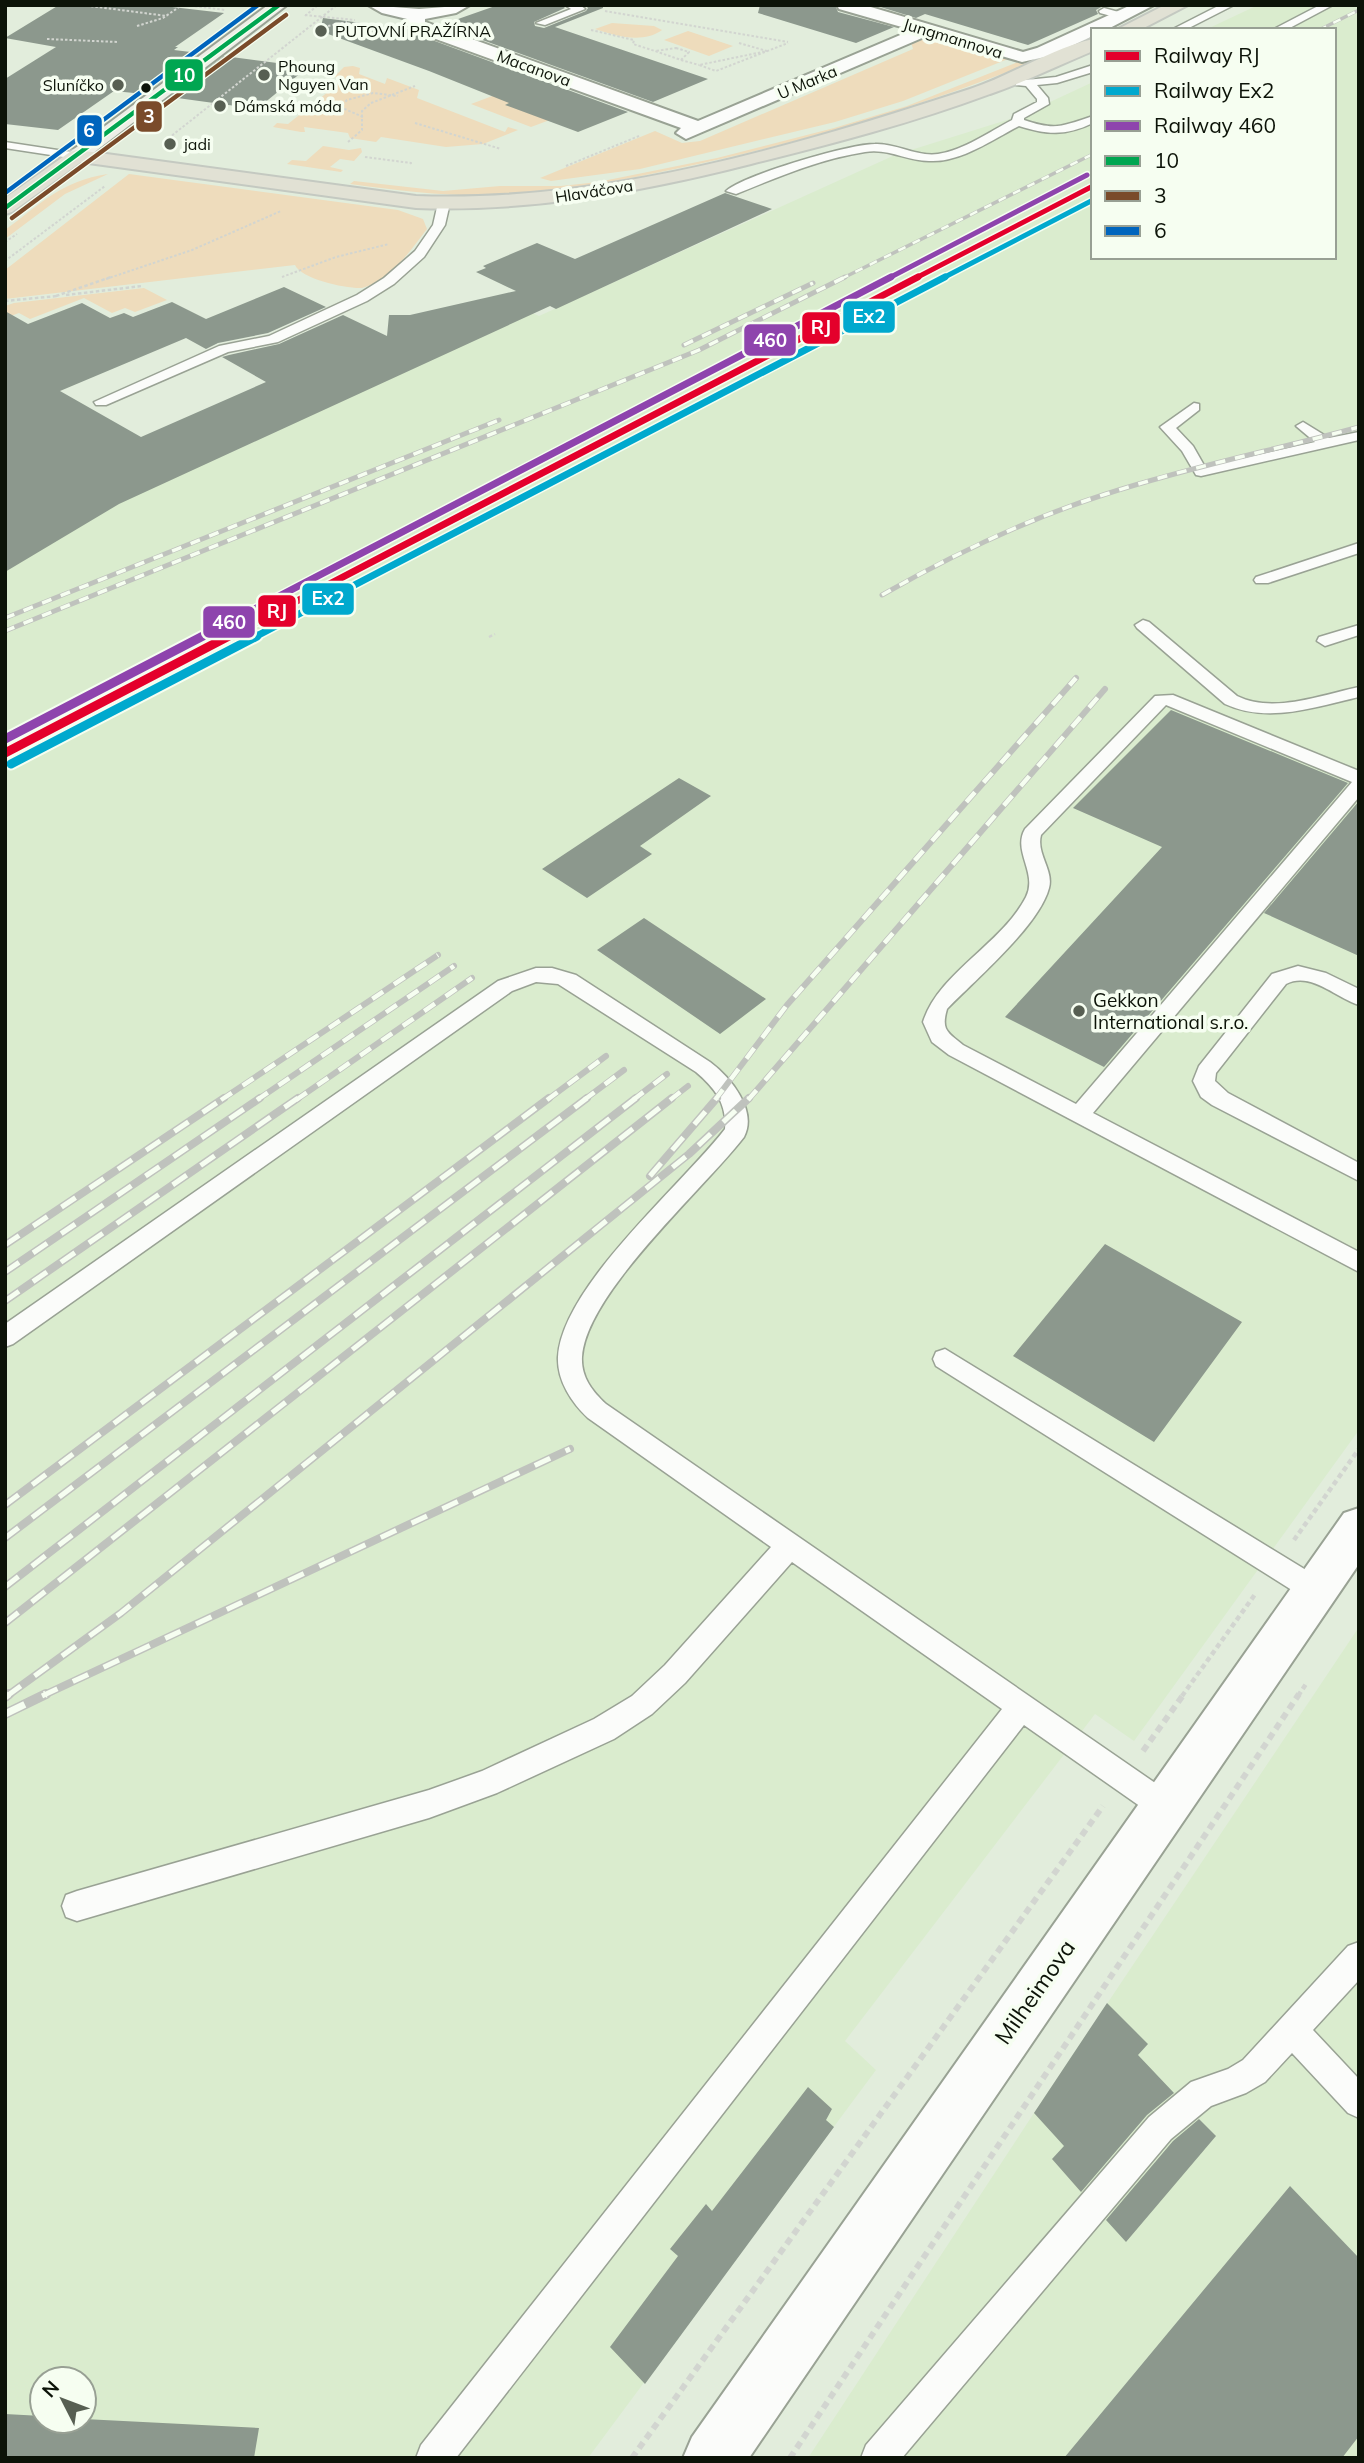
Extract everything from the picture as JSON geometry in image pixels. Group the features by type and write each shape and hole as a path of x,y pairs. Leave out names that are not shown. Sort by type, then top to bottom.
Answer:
{"main road":[{"path":"1124,23 1180,5"},
{"name":"Hlaváčova","path":"77,156 399,201 498,203 566,196 708,169 854,133 1019,82 1091,45"},
{"path":"5,208 77,156"}],"street":[{"path":"77,156 279,5"},
{"name":"Macanova","path":"376,5 416,16 416,24 420,27 693,130"},
{"path":"416,16 431,15 462,5"},
{"name":"Jungmannova","path":"845,5 1022,57 1091,35"},
{"path":"1124,23 1146,5"},
{"name":"U Marka","path":"693,130 927,30"},
{"name":"Milheimova","path":"713,2458 1164,1806 1295,1578 1359,1527"}],"lane":[{"path":"541,23 580,9 570,5"},
{"path":"1180,28 1228,5"},
{"path":"1281,28 1328,5"},
{"path":"1104,11 1124,23"},
{"path":"1019,82 1058,80 1091,69"},
{"path":"1018,122 1018,116 1043,104 1043,98 1019,82"},
{"path":"732,191 794,166 865,148 883,147 932,158 947,156 1018,122 1060,133 1091,120"},
{"path":"5,145 77,156"},
{"path":"101,402 224,349 273,339 345,308 405,268 431,240 439,225 444,204"},
{"path":"1195,407 1167,427 1188,449 1201,472 1359,436"},
{"path":"1303,426 1326,444"},
{"path":"1262,580 1359,548"},
{"path":"1143,625 1231,700 1247,708 1268,709 1359,692"},
{"path":"1325,641 1359,630"},
{"path":"1359,778 1164,699 1157,702 1032,834 1029,847 1040,876 1037,895 1024,915 938,1006 933,1022 939,1037 956,1050 1359,1264"},
{"path":"1079,1115 1359,785"},
{"path":"1359,998 1306,973 1288,973 1279,979 1206,1071 1204,1081 1209,1091 1220,1099 1359,1173"},
{"path":"5,1337 505,986 528,975 556,975 578,985 704,1067 724,1088 737,1111 738,1121 736,1131 726,1144 646,1234 590,1304 576,1329 570,1354 572,1376 580,1394 597,1411 1164,1806"},
{"path":"945,1359 1295,1578"},
{"path":"77,1906 429,1804 487,1783 604,1729 657,1692 789,1546"},
{"path":"434,2458 1021,1707"},
{"path":"879,2458 1160,2128 1202,2093 1235,2082 1254,2071 1359,1957"},
{"path":"1291,2030 1359,2102"}],"path":[{"path":"82,5 167,16"},
{"path":"137,26 167,16 184,5 236,11"},
{"path":"165,142 337,5"},
{"path":"582,27 614,37 622,36 634,40 633,44 716,71 788,42 605,10"},
{"path":"306,15 351,21"},
{"path":"328,26 362,18"},
{"path":"312,25 320,26"},
{"path":"47,39 118,42"},
{"path":"740,43 766,51"},
{"path":"655,51 676,48 689,52 681,60"},
{"path":"699,65 766,51"},
{"path":"250,65 260,66"},
{"path":"348,142 362,130 362,111 372,103 415,86"},
{"path":"340,107 347,100 364,94 382,92 396,95"},
{"path":"285,110 307,112 340,107 363,117"},
{"path":"415,123 501,149"},
{"path":"563,167 640,135"},
{"path":"365,157 411,163 409,164"},
{"path":"5,261 94,193"},
{"path":"56,296 191,250 289,208"},
{"path":"282,276 336,257 419,236 439,225"},
{"path":"5,303 142,286"},
{"path":"489,637 495,634"},
{"path":"632,2458 1123,1779 1295,1578 1359,1449"},
{"path":"790,2458 1313,1675"}],"shaded area":[{"path":"1258,5 1359,5 1359,1430 1134,1741 1095,1714 845,2041 876,2070 588,2458 5,2458 5,546 523,309 539,316 895,155 1020,116 1091,83 1091,259 1336,259 1336,28 1209,28"},
{"path":"612,23 654,26 662,30 638,38 595,29"},
{"path":"688,31 733,46 709,56 664,40"},
{"path":"929,37 944,38 1008,59 903,101 835,122 640,169 551,181 540,178 655,131 682,143 700,141 913,49 911,42"},
{"path":"1049,56 865,121 723,159 611,182 503,195 426,193 350,184 354,181 443,191 598,182 717,158 834,128 907,106 1023,60"},
{"path":"344,67 360,68 359,74 385,84 387,78 419,90 417,98 505,132 508,127 518,130 483,144 446,147 381,137 376,142 350,138 348,133 304,127 305,132 273,127 277,123 288,124 344,79 334,77"},
{"path":"495,95 513,102 506,105 555,118 531,127 471,104"},
{"path":"323,146 349,150 361,148 362,152 354,161 340,159 330,167 343,170 341,172 287,164 292,160 306,161"},
{"path":"108,174 65,194 5,239 5,230 53,195 77,182"},
{"path":"129,174 398,210 423,219 427,229 391,272 362,288 315,279 295,265 5,299 5,270"},
{"path":"144,288 167,300 135,312 125,308 112,313 84,298 30,319 19,313 5,318 5,306 14,303"},
{"path":"1359,1627 1359,2458 808,2458 1034,2113"}],"building":[{"path":"59,5 155,5 224,13 175,47 178,47 174,50 199,53 144,94 114,91 58,130 5,124 5,79 56,47 5,38"},
{"path":"498,5 562,5 565,8 534,22 535,26 544,28 586,11 588,8 585,5 603,5 603,8 555,27 708,79 653,102 441,25"},
{"path":"760,5 835,5 838,12 894,27 856,43 758,13"},
{"path":"874,5 1117,5 1103,6 1096,10 1098,14 1028,45 925,14 916,18"},
{"path":"323,18 408,29 628,112 578,132 505,105 509,103 429,71 320,31"},
{"path":"224,56 308,67 257,109 170,97"},
{"path":"725,193 772,209 556,309 550,306 119,504 5,572 5,311 28,324 82,303 110,318 124,313 133,317 172,302 206,319 284,287 326,307 268,333 218,343 206,349 186,338 60,391 141,437 266,382 222,357 279,344 343,315 387,336 389,315 410,315 516,291 476,272 486,268 483,266 537,243 575,259"},
{"path":"1171,710 1348,783 1104,1067 1005,1017 1162,847 1073,808"},
{"path":"679,778 711,796 640,846 652,854 587,898 542,869"},
{"path":"1359,801 1359,956 1264,913"},
{"path":"644,918 766,999 720,1034 597,950"},
{"path":"1105,1244 1242,1322 1154,1442 1013,1356"},
{"path":"1107,2003 1148,2044 1138,2055 1174,2093 1147,2115 1081,2192 1052,2159 1064,2146 1034,2113"},
{"path":"808,2087 832,2109 826,2120 834,2127 645,2384 610,2347 678,2256 670,2249 706,2204 712,2211"},
{"path":"1199,2119 1216,2136 1126,2242 1106,2220 1173,2141"},
{"path":"1290,2186 1359,2258 1359,2436 1342,2458 1064,2458"},
{"path":"5,2414 28,2415 28,2435 98,2435 98,2420 259,2428 254,2458 5,2458"}],"railway":[{"path":"1323,28 1359,10"},
{"path":"841,279 1091,155"},
{"path":"841,279 845,277"},
{"path":"5,631 699,350 841,279"},
{"path":"684,345 813,283"},
{"path":"5,618 499,420"},
{"path":"882,595 991,538 1077,504 1169,475 1359,427"},
{"path":"715,1100 787,1005 1076,678"},
{"path":"748,1100 1105,689"},
{"path":"221,1100 438,955"},
{"path":"257,1100 454,966"},
{"path":"296,1100 472,978"},
{"path":"547,1100 606,1056"},
{"path":"584,1100 624,1070"},
{"path":"633,1100 667,1074"},
{"path":"670,1100 688,1086"},
{"path":"5,1245 224,1098"},
{"path":"5,1272 260,1098"},
{"path":"5,1301 298,1098"},
{"path":"5,1505 549,1098"},
{"path":"5,1538 587,1098"},
{"path":"5,1587 636,1098"},
{"path":"5,1623 672,1098"},
{"path":"650,1176 717,1098"},
{"path":"7,1696 121,1613 689,1154 749,1098"},
{"path":"42,1696 570,1449"},
{"path":"5,1697 9,1694"},
{"path":"5,1714 46,1694"}],"rail line":[{"name":"460","path":"5,739 1087,175"},
{"name":"RJ","path":"5,753 1091,187"},
{"name":"Ex2","path":"11,764 1091,201"}],"transit line":[{"name":"6","path":"5,193 258,5"},
{"name":"10","path":"5,208 279,5"},
{"name":"3","path":"12,218 286,15"}],"place":[{"name":"PUTOVNÍ PRAŽÍRNA","path":"321,31"},
{"name":"Phoung Nguyen Van","path":"264,75"},
{"name":"Sluníčko","path":"118,85"},
{"name":"Dámská móda","path":"220,106"},
{"name":"jadi","path":"170,144"},
{"name":"Gekkon International s.r.o.","path":"1079,1011"}]}
